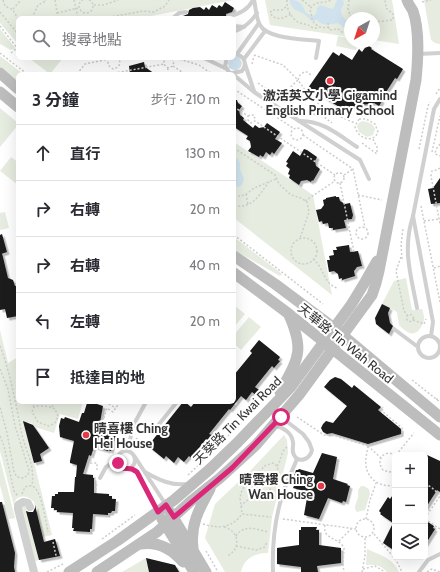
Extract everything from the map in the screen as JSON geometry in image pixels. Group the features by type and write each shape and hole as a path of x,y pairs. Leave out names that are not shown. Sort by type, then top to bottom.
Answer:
{"street":[{"name":"天葵路 Tin Kwai Road","path":"97,572 140,544 170,521 191,501 213,485 242,459 299,396 372,295 376,283 414,92 418,54 416,4 407,0"},
{"path":"0,73 16,87"},
{"path":"0,92 16,105"},
{"name":"天葵路 Tin Kwai Road","path":"69,572 117,541 162,508 191,478 237,443 290,388 366,282 383,247"},
{"name":"天華路 Tin Wah Road","path":"236,257 334,328 440,417"},
{"name":"天華路 Tin Wah Road","path":"236,274 289,314 440,435"},
{"path":"272,406 292,371 298,356 298,337 289,314"},
{"path":"193,550 192,539 195,519 213,485"},
{"path":"30,507 28,503 24,502 20,503 18,507 34,572"},
{"path":"162,508 170,521 194,572"},
{"path":"170,521 193,550 206,572"},
{"path":"140,544 155,544 170,549 179,558 188,572"}],"lane":[{"path":"254,0 259,23 265,31 273,35 319,41 316,58"},
{"path":"229,16 238,14 245,10 254,0"},
{"path":"175,16 179,13 186,12"},
{"path":"236,28 245,27 257,13"},
{"path":"236,53 259,23"},
{"path":"236,73 242,71 245,61 265,31"},
{"path":"418,54 440,53"},
{"path":"236,54 240,55 245,61 254,92"},
{"path":"208,60 231,72"},
{"path":"226,60 225,63 227,69"},
{"path":"236,77 254,92 360,160 369,179"},
{"path":"417,308 407,255 408,235 434,109 440,99"},
{"path":"298,120 321,124 357,147"},
{"path":"413,216 433,322 431,336"},
{"path":"394,329 418,347 423,356 429,357 435,355 439,349 439,343 431,336 428,336 422,338 418,347"},
{"path":"128,450 133,426 145,404"},
{"path":"156,428 174,404"},
{"path":"273,426 282,428 292,437 293,454 297,459 301,460 307,458 311,453 311,446 303,434 281,417"},
{"path":"125,450 134,453 162,508 149,496 139,474 134,470 125,469 119,466 117,460 119,454 125,450"},
{"path":"128,469 134,466 135,456"},
{"path":"273,572 273,548 277,518 284,489 297,459"},
{"path":"98,478 106,467 117,460"},
{"path":"144,470 163,481 174,484 187,484 191,478"},
{"path":"419,572 428,560 440,554"}],"path":[{"path":"3,0 7,8 13,10 16,16"},
{"path":"13,10 21,0"},
{"path":"32,16 38,5 46,1 45,0"},
{"path":"55,0 58,16"},
{"path":"74,0 78,16"},
{"path":"57,13 77,8 79,4 85,0 94,4 104,5 118,0"},
{"path":"114,16 143,10 154,12 165,6 169,0"},
{"path":"286,0 290,14 298,22 308,24 313,28 329,27"},
{"path":"302,0 311,7"},
{"path":"311,7 318,3 330,0"},
{"path":"349,0 349,12"},
{"path":"380,21 394,20 393,14 386,8 386,0"},
{"path":"416,4 431,0"},
{"path":"77,8 80,11 87,12 92,10 94,4"},
{"path":"287,6 282,10 272,10 270,14 278,19 290,14"},
{"path":"311,7 310,9 314,23 319,27"},
{"path":"0,12 16,32"},
{"path":"328,23 329,30 338,29 344,32"},
{"path":"0,26 16,46"},
{"path":"11,53 16,49"},
{"path":"252,65 255,52"},
{"path":"0,53 24,72"},
{"path":"254,55 283,65 326,111 355,123"},
{"path":"78,72 85,64 101,60"},
{"path":"109,60 109,67 115,69"},
{"path":"115,69 120,65 120,60"},
{"path":"164,60 164,64 168,68"},
{"path":"172,60 174,62 173,66"},
{"path":"183,60 199,65 209,72"},
{"path":"121,72 164,64"},
{"path":"167,72 168,68 173,66"},
{"path":"173,66 183,72"},
{"path":"279,98 298,80 300,75 304,72 307,72 312,76"},
{"path":"255,80 295,109 324,117 335,125"},
{"path":"236,89 293,128 300,129 303,135 353,169 365,228 368,232 367,238 360,240 356,235"},
{"path":"236,108 248,116 252,114 254,115 256,119 255,121"},
{"path":"248,116 247,118 249,122 251,123 255,121 335,175"},
{"path":"432,154 440,116"},
{"path":"362,119 370,120 375,124 378,132 372,139 366,139 360,135 355,128 355,123 362,119"},
{"path":"293,128 290,134 293,139"},
{"path":"293,139 299,140 303,135"},
{"path":"290,144 293,139"},
{"path":"359,141 377,154 377,147 372,139"},
{"path":"440,144 436,149 435,154 440,156"},
{"path":"236,149 275,175 279,184 291,195 305,201 308,205 309,212 300,238 296,242 292,251 294,258 299,263 306,264 313,259 316,249 314,242 309,238 300,238"},
{"path":"440,168 432,171 431,176 440,224"},
{"path":"340,183 344,180 344,175 353,169"},
{"path":"335,175 339,172 344,175"},
{"path":"335,175 335,180"},
{"path":"236,197 241,197 254,188 276,179"},
{"path":"335,180 340,183 354,252"},
{"path":"305,201 335,180"},
{"path":"236,206 248,205 255,201 269,182"},
{"path":"246,194 248,205"},
{"path":"358,195 382,200"},
{"path":"421,205 440,302"},
{"path":"424,221 439,218"},
{"path":"356,235 358,228 365,228"},
{"path":"351,236 356,235"},
{"path":"236,237 323,304"},
{"path":"401,256 396,271 404,311 408,316"},
{"path":"313,259 321,268 328,283 337,288"},
{"path":"433,268 440,266"},
{"path":"0,346 5,359 25,444 32,463 34,475 32,486"},
{"path":"0,369 8,390 14,426 29,470 28,476 23,478 17,477 14,472 0,408"},
{"path":"248,417 274,387"},
{"path":"32,404 34,407 32,412 35,419 41,424 49,426 55,423 58,412 52,407 34,407"},
{"path":"109,404 116,408"},
{"path":"102,424 107,408 113,412 119,404"},
{"path":"368,446 400,437 403,433 402,428 381,410 383,407"},
{"path":"297,417 324,435 332,435 368,446 381,458"},
{"path":"191,478 220,443 243,423"},
{"path":"398,452 414,432"},
{"path":"0,436 4,446 14,491 17,495 22,494"},
{"path":"20,445 25,444"},
{"path":"241,507 248,500 267,496 270,492 272,481 279,474 277,466 280,462 283,450 293,444"},
{"path":"368,446 366,460 369,475 376,482 386,486 392,486"},
{"path":"95,448 90,463 97,463 98,478 96,490"},
{"path":"392,454 386,453 381,458 380,464 383,470 392,472"},
{"path":"242,514 240,498 244,488 255,480 259,471 267,464 277,466"},
{"path":"259,471 272,481"},
{"path":"366,519 376,482"},
{"path":"428,485 431,486 440,496 428,514"},
{"path":"101,539 135,515"},
{"path":"366,519 374,524 374,530 371,536 365,537 359,535 356,529 360,520 366,519"},
{"path":"428,521 440,529"},
{"path":"326,525 325,528 329,538 339,541 344,548 344,572"},
{"path":"223,527 231,530 236,536"},
{"path":"227,556 234,552 236,546 236,536 240,531 246,528 268,532 267,545 262,549 256,550 236,546"},
{"path":"339,541 352,528"},
{"path":"373,533 396,560 402,572"},
{"path":"362,572 365,556 365,537"},
{"path":"53,542 57,560"},
{"path":"206,551 218,572"},
{"path":"47,572 68,561"},
{"path":"362,569 375,566 385,572"},
{"path":"427,572 432,569 440,572"}],"shaded area":[{"path":"0,0 233,0 151,16 16,16 16,42 0,23"},
{"path":"265,0 392,0 399,44 380,41 380,12 344,12 344,36 270,25"},
{"path":"424,0 440,0 440,44 431,40"},
{"path":"0,29 15,48 11,50 0,44"},
{"path":"338,36 344,37 344,48 336,46"},
{"path":"346,48 356,48 356,50"},
{"path":"0,56 20,72 16,72 16,81 0,67"},
{"path":"32,60 61,60 52,72 47,72"},
{"path":"0,108 16,121 16,127 0,147"},
{"path":"362,121 373,125 375,129 373,135 367,137 359,132 357,126"},
{"path":"236,143 313,195 332,295 236,220"},
{"path":"11,157 16,161 16,183 0,171"},
{"path":"5,212 9,228 0,230 0,213"},
{"path":"236,239 282,274 280,276 236,251"},
{"path":"406,278 412,310 422,309 424,316 424,321 421,327 413,334 407,332 399,325 397,312 382,304 394,281"},
{"path":"236,307 245,314 236,325"},
{"path":"249,317 261,327 241,350 236,346 236,333"},
{"path":"0,330 8,363 16,358 16,404 82,404 78,419 60,414 54,433 35,427 31,423 24,422 52,535 43,537 34,502 31,499 22,496 19,497 16,499 14,506 0,451"},
{"path":"284,435 287,440 288,453 272,517 268,553 251,557 242,567 241,572 225,572 205,538 215,504 251,470"},
{"path":"0,459 15,518 9,519 0,485"},
{"path":"361,486 369,489 370,494 365,510 357,512 355,506 358,498 358,490"},
{"path":"22,506 26,507 39,560 35,561 21,509"},
{"path":"367,549 390,560 399,572 387,572 377,566 366,565"},
{"path":"146,558 149,572 122,572"}],"water":[{"path":"290,0 299,2 306,13 313,16 316,14 317,8 320,5 332,9 337,0 343,0 344,4 341,12 344,18 344,28 338,23 322,24 317,20 312,21 304,14 294,9 290,3"},
{"path":"236,56 239,57 242,63 241,67 236,71 229,68 228,63 230,60 236,60"},
{"path":"236,158 240,163 240,170 244,179 242,185 236,186"}],"building":[{"path":"225,2 234,8 232,12 226,14 226,16 183,16 188,14 189,10 193,8 200,7 204,10 206,7 209,10 212,5 217,8 219,5 222,7"},
{"path":"365,48 372,48 371,49 403,69 397,79 395,78 381,100 382,101 379,106 374,103 357,106 348,108 345,113 340,109 341,108 308,88 333,52 339,56 341,53 352,60 359,49 362,52"},
{"path":"144,62 145,67 152,72 130,72 129,66"},
{"path":"236,100 242,106 239,110 240,115 244,118 243,120 253,128 255,125 259,128 264,127 267,123 280,132 275,139 282,143 274,154 272,152 270,155 266,152 263,157 260,155 259,157 248,151 251,147 250,141 246,139 248,136 236,128"},
{"path":"304,149 317,157 315,161 316,166 320,169 313,181 301,181 299,185 289,178 290,175 288,174 290,169 286,166 288,163 286,162 293,151 300,156"},
{"path":"440,178 440,203 431,204 428,189 433,188"},
{"path":"336,196 339,197 340,201 345,204 350,203 353,215 352,219 344,220 346,228 333,230 333,228 329,228 328,223 323,224 322,221 319,222 316,210 321,209 324,205 323,200"},
{"path":"2,234 7,252 2,254 8,278 13,280 16,286 16,316 7,318 5,309 0,310 0,235"},
{"path":"349,245 350,252 358,251 362,266 357,267 354,271 355,276 342,280 342,278 339,279 338,274 334,271 329,272 327,260 330,260 329,256 334,255 333,250 337,250 336,247"},
{"path":"382,304 390,308 388,313 390,323 393,326 389,334 376,324 375,318"},
{"path":"259,340 280,357 278,360 280,361 274,368 272,366 255,387 259,390 256,395 252,392 246,400 241,396 236,402 236,373 252,353 250,351"},
{"path":"335,377 341,379 352,388 354,385 381,407 378,410 401,429 401,434 368,444 332,433 327,434 323,432 321,428 323,424 326,421 333,423 347,406 324,387"},
{"path":"87,404 97,404 103,406 99,428 113,432 113,434 116,435 111,451 94,447 91,456 89,455 83,474 93,475 94,493 109,494 109,496 112,496 112,499 116,499 115,511 108,513 108,515 93,514 92,529 90,529 90,532 73,531 73,513 57,512 54,508 51,508 52,496 58,494 58,492 74,492 76,477 77,465 70,463 74,441 60,437 59,426 61,418 64,419 65,417 79,422 82,413 84,413"},
{"path":"181,404 187,404 191,407 193,404 235,404 209,434 212,435 208,441 206,439 191,458 189,456 184,462 178,457 174,463 166,456 164,459 148,446"},
{"path":"23,421 33,425 49,448 40,454 42,461 34,463"},
{"name":"晴雲樓 Ching Wan House","path":"322,453 337,457 333,479 350,486 346,502 343,501 342,503 328,498 319,519 304,515 308,492 293,488 294,486 291,485 296,470 299,469 313,473"},
{"path":"428,455 440,461 440,492 437,490 428,504"},
{"path":"392,496 392,522 380,514 381,513 379,511 388,497 390,499"},
{"path":"0,502 2,502 15,553 15,572 0,572"},
{"path":"35,505 44,542 55,539 60,556 39,560 26,511 33,512"},
{"path":"428,522 434,526 433,528 435,529 428,540"},
{"path":"392,525 392,549 383,543"},
{"path":"301,527 317,527 316,530 319,530 319,545 341,548 341,563 317,566 318,572 301,572 301,567 277,564 277,548 299,545 299,530 301,530"},
{"path":"146,558 175,565 179,572 149,572"}],"place":[{"name":"激活英文小學 Gigamind English Primary School","path":"330,81"},
{"name":"晴喜樓 Ching Hei House","path":"86,435"},
{"name":"晴雲樓 Ching Wan House","path":"321,486"}],"route":[{"path":"118,463 122,468 132,469 139,474 158,512 166,505 174,517 191,501 213,485 232,468 281,417"}]}
